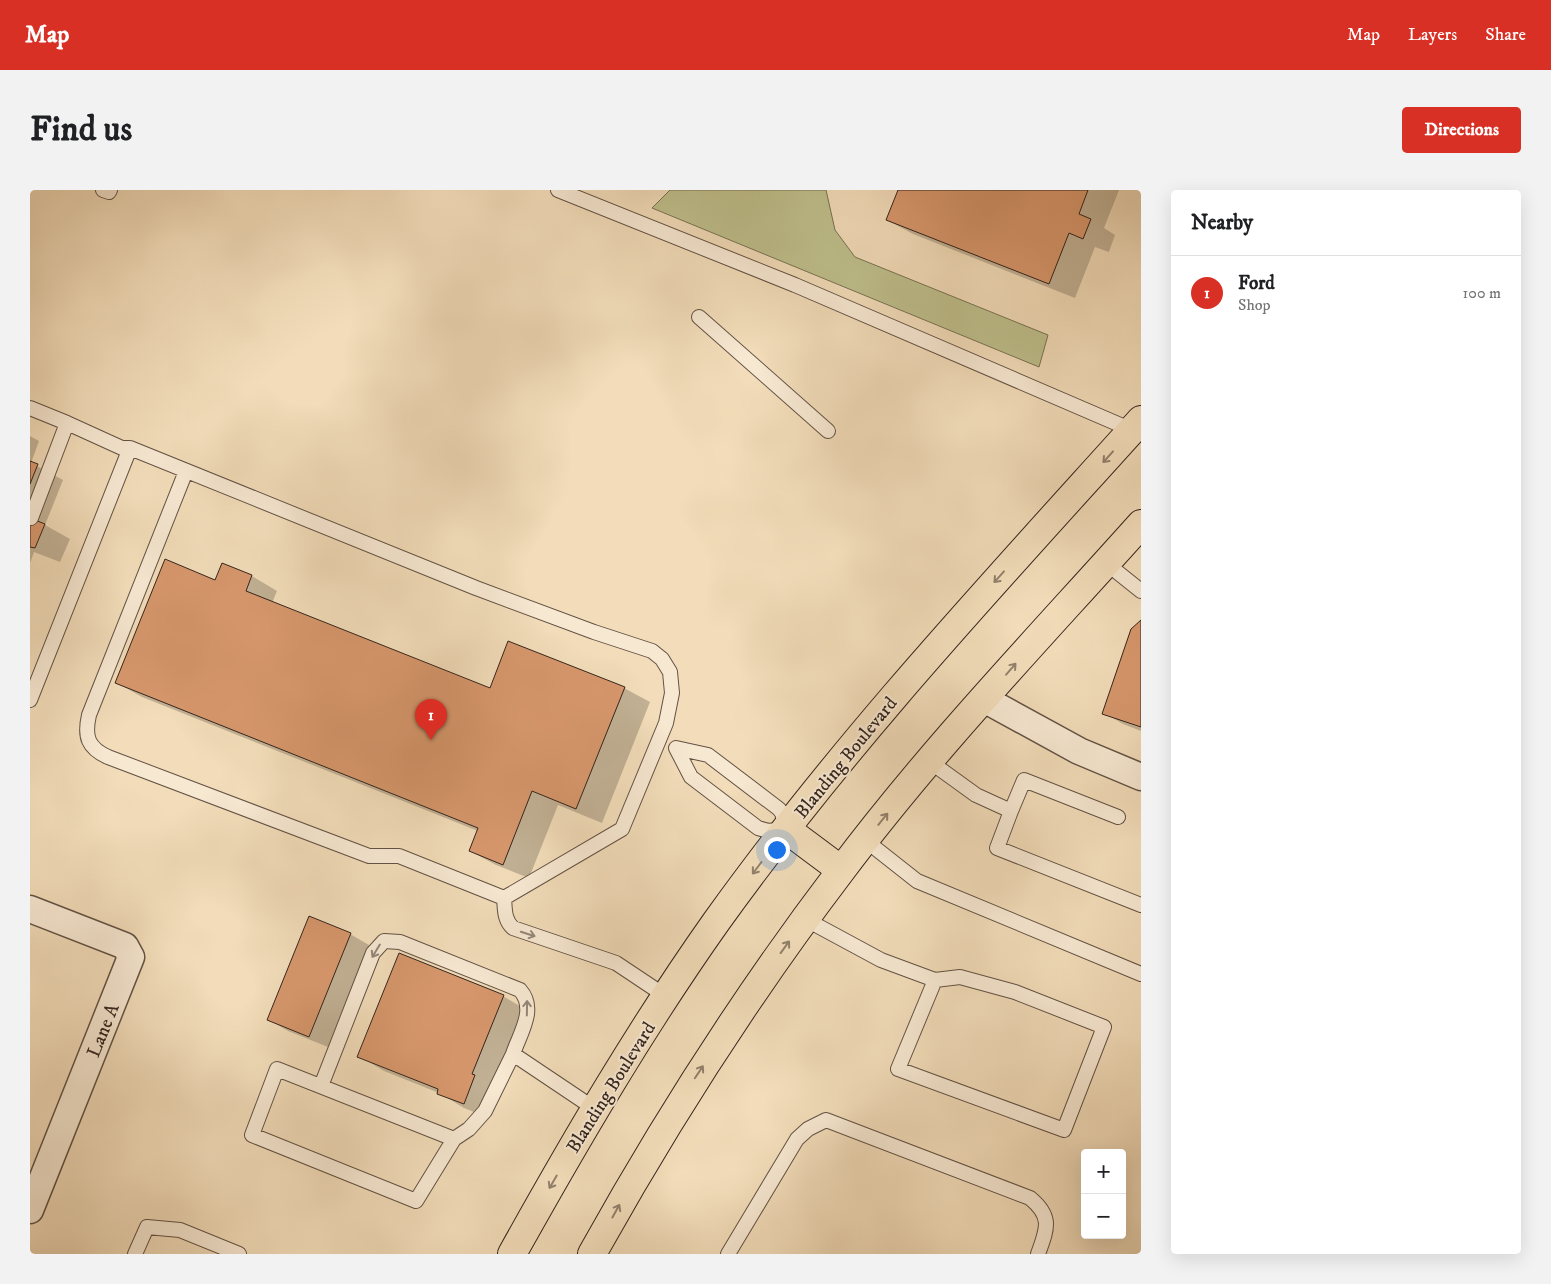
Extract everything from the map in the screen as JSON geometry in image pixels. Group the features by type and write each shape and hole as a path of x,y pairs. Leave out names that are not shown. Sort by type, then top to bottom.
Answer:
{"main road":[{"name":"Blanding Boulevard","path":"512,1254 595,1109 667,997 716,923 786,829 868,726 1137,425"},
{"path":"592,1254 644,1161 691,1084 756,987 841,870 930,761 1141,524"},
{"path":"786,829 841,870"}],"street":[{"path":"984,699 1079,751 1141,777"},
{"name":"Lane A","path":"30,909 125,946 131,958 30,1210"}],"lane":[{"path":"103,190 109,192 110,190"},
{"path":"558,190 1137,425"},
{"path":"699,317 828,431"},
{"path":"30,408 122,448 130,448 476,588 594,632 652,651 662,659 670,672 672,693 660,741 622,829 504,898"},
{"path":"31,518 67,423"},
{"path":"30,700 130,448"},
{"path":"186,471 89,715 87,725 90,745 96,751 108,757 370,856 399,856 504,898"},
{"path":"1106,563 1141,591"},
{"path":"660,741 676,748 704,753 716,761 779,809 782,813 786,829 768,831 758,828 690,777 676,748"},
{"path":"930,761 976,795 1011,811"},
{"path":"1118,817 1024,780 997,848 1141,905"},
{"path":"866,840 917,881 1141,974"},
{"path":"504,898 506,918 508,924 513,928 616,963 667,997"},
{"path":"805,919 881,960 935,980 960,977 997,987 1104,1027 1064,1130 898,1069 935,980"},
{"path":"321,1086 373,953 384,941 400,942 520,990 529,1004 528,1012 513,1054 485,1111 469,1129 454,1140 416,1201 252,1135 277,1069 454,1140"},
{"path":"513,1054 595,1109"},
{"path":"728,1254 797,1139 808,1128 826,1120 1030,1198 1043,1211 1047,1221 1038,1254"},
{"path":"135,1254 147,1227 180,1230 239,1254"}],"green space":[{"path":"670,190 826,190 835,230 855,257 1048,335 1039,367 652,208"}],"building":[{"path":"898,190 1088,190 1079,214 1091,219 1083,239 1069,233 1049,284 886,220"},
{"path":"30,461 38,464 30,484"},
{"path":"30,518 45,524 35,548 30,547"},
{"path":"165,559 215,580 222,563 252,575 246,591 490,688 508,641 625,687 576,809 532,791 503,865 469,851 478,828 115,683"},
{"path":"1141,620 1141,727 1102,714 1131,629"},
{"path":"309,916 351,933 309,1037 267,1020"},
{"path":"399,953 504,995 472,1074 475,1075 464,1104 437,1094 438,1089 357,1057"}],"place":[{"name":"Ford","path":"431,740"}]}
